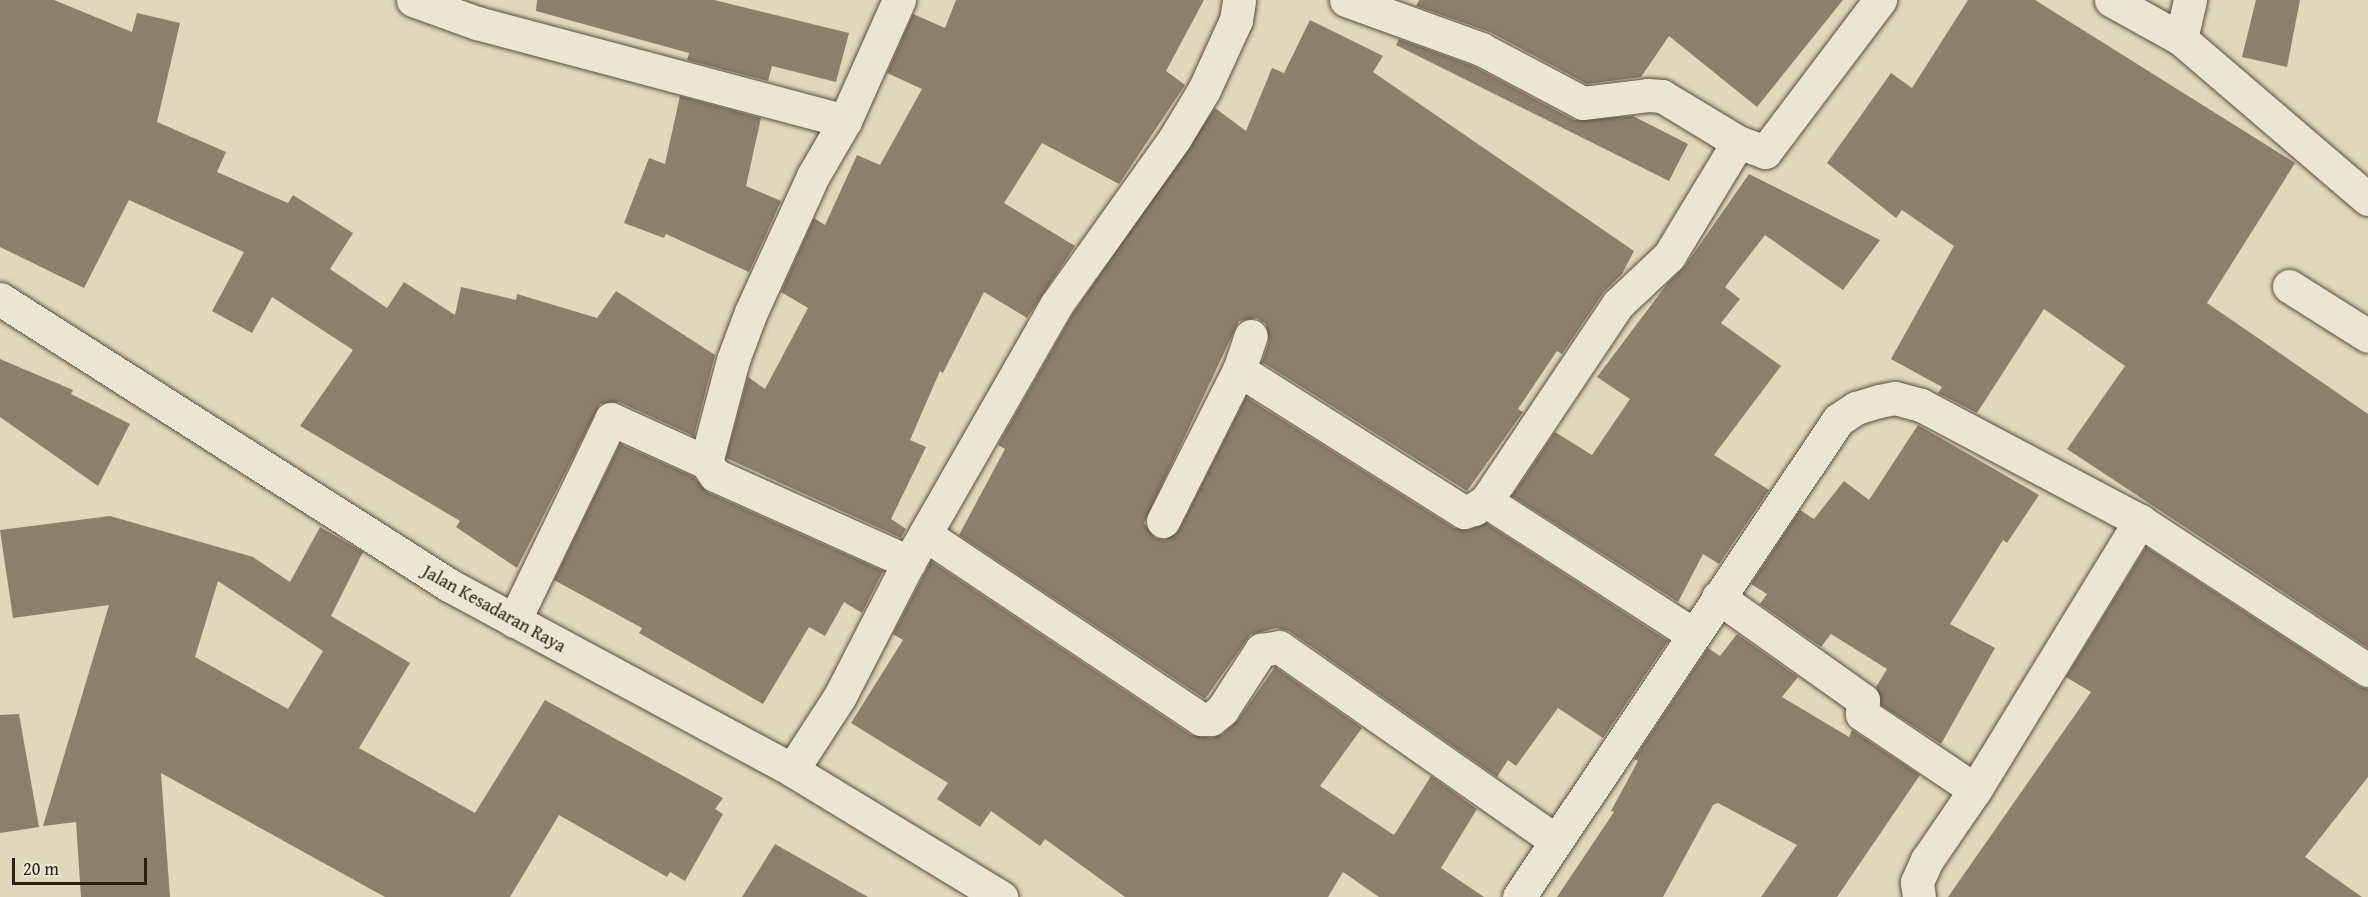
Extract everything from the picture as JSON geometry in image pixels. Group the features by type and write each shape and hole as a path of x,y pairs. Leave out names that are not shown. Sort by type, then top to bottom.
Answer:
{"street":[{"path":"413,0 477,23 845,121"},
{"path":"706,462 733,360 751,312 813,176 845,121 899,0"},
{"path":"792,770 840,696 918,549 1056,306 1175,138 1204,90 1236,20 1239,0"},
{"path":"1346,0 1481,49 1583,103 1648,94 1662,96 1738,142 1765,152 1773,146 1880,0"},
{"path":"2111,0 2181,39 2368,199"},
{"path":"2181,39 2190,0"},
{"path":"1239,370 1464,512 1486,501 1618,304 1669,256 1738,142"},
{"path":"2289,286 2368,336"},
{"name":"Jalan Kesadaran Raya","path":"0,299 449,585 792,770 1001,897"},
{"path":"1163,521 1239,370 1251,336"},
{"path":"1519,897 1692,634 1838,420 1856,408 1895,398 1921,405 2140,521 2368,670"},
{"path":"514,621 610,419 706,462 715,475 918,549 1201,719 1211,719 1222,710 1262,650 1279,647 1556,841"},
{"path":"1486,501 1692,634"},
{"path":"1920,897 1917,882 1924,866 1975,790 2140,521"},
{"path":"1718,597 1863,700 1862,714 1975,790"}],"building":[{"path":"0,0 54,0 132,32 137,13 180,23 157,122 226,152 217,172 288,203 293,195 353,233 330,269 387,308 404,282 455,315 461,287 516,300 517,294 597,318 616,291 715,355 694,436 619,402 600,404 517,568 456,527 460,521 300,426 353,350 272,297 252,333 212,311 244,252 129,200 84,288 0,247"},
{"path":"537,0 714,0 849,33 836,82 772,66 768,81 687,60 689,53 536,11"},
{"path":"956,0 1204,0 1166,71 1185,85 1119,184 1042,143 1004,203 1075,246 1027,318 984,292 943,373 940,371 910,440 926,447 891,519 906,529 901,538 726,458 748,377 765,389 808,308 781,292 814,218 825,225 857,155 880,165 922,89 887,73 913,14 945,28"},
{"path":"1419,0 1843,0 1757,107 1669,36 1641,77 1587,84 1490,32 1416,6"},
{"path":"1968,0 2035,0 2295,163 2207,303 2368,414 2368,648 2067,449 2125,366 2044,309 1977,413 1938,393 1942,387 1891,359 1954,246 1902,210 1896,218 1827,163 1891,73 1912,88"},
{"path":"2256,0 2300,0 2287,67 2242,57"},
{"path":"1310,20 1383,56 1373,72 1634,251 1622,274 1603,293 1562,354 1557,351 1518,409 1523,412 1467,491 1262,362 1269,342 1266,324 1257,318 1239,321 1144,523 1155,538 1165,540 1179,530 1246,397 1454,528 1469,530 1486,523 1668,641 1603,738 1558,708 1516,766 1508,760 1497,777 1289,631 1276,628 1250,635 1205,699 959,535 1005,449 998,445 1072,315 1215,108 1246,131 1272,68 1284,73"},
{"path":"1399,39 1473,66 1574,120 1633,116 1688,144 1669,181 1396,45"},
{"path":"680,96 761,118 746,186 781,201 749,272 666,234 664,238 624,223 649,158 665,164"},
{"path":"1749,174 1880,240 1843,290 1765,235 1725,287 1740,299 1721,323 1781,366 1714,455 1769,490 1719,564 1703,554 1678,602 1512,496 1555,432 1592,455 1630,399 1597,377 1667,284 1685,266"},
{"path":"0,359 73,390 71,394 130,424 98,486 0,417"},
{"path":"1918,425 2039,495 2007,543 2003,540 1950,624 1995,648 1941,744 1881,705 1876,687 1887,669 1831,634 1821,647 1760,604 1767,594 1751,584 1800,510 1814,519 1844,481 1869,500"},
{"path":"620,444 694,477 707,492 883,571 862,613 844,602 825,636 809,627 763,704 639,633 642,628 554,580"},
{"path":"110,516 253,557 290,582 320,527 363,552 331,616 410,663 359,748 475,813 545,700 723,798 715,809 723,814 685,881 670,872 667,877 559,815 510,897 385,897 161,773 170,897 81,897 76,822 43,826 109,605 13,618 0,530","holes":["218,581 323,651 288,709 195,657"]},
{"path":"2146,547 2358,686 2368,689 2368,777 2305,857 2362,897 1948,897 2091,692 2066,677"},
{"path":"931,561 1191,735 1211,738 1223,734 1238,720 1275,667 1362,728 1320,786 1394,835 1431,776 1477,809 1441,868 1484,897 1379,897 1343,872 1328,897 1125,897 1045,839 1040,846 991,811 980,827 937,799 948,783 851,723 903,640 893,634"},
{"path":"1737,634 1798,677 1782,697 1849,737 1852,730 1920,775 1837,897 1761,897 1797,845 1718,803 1713,805 1663,897 1557,897 1614,812 1611,811 1638,761 1634,759 1708,648 1720,656"},
{"path":"19,714 39,827 0,833 0,715"},
{"path":"775,844 868,897 742,897"}]}
